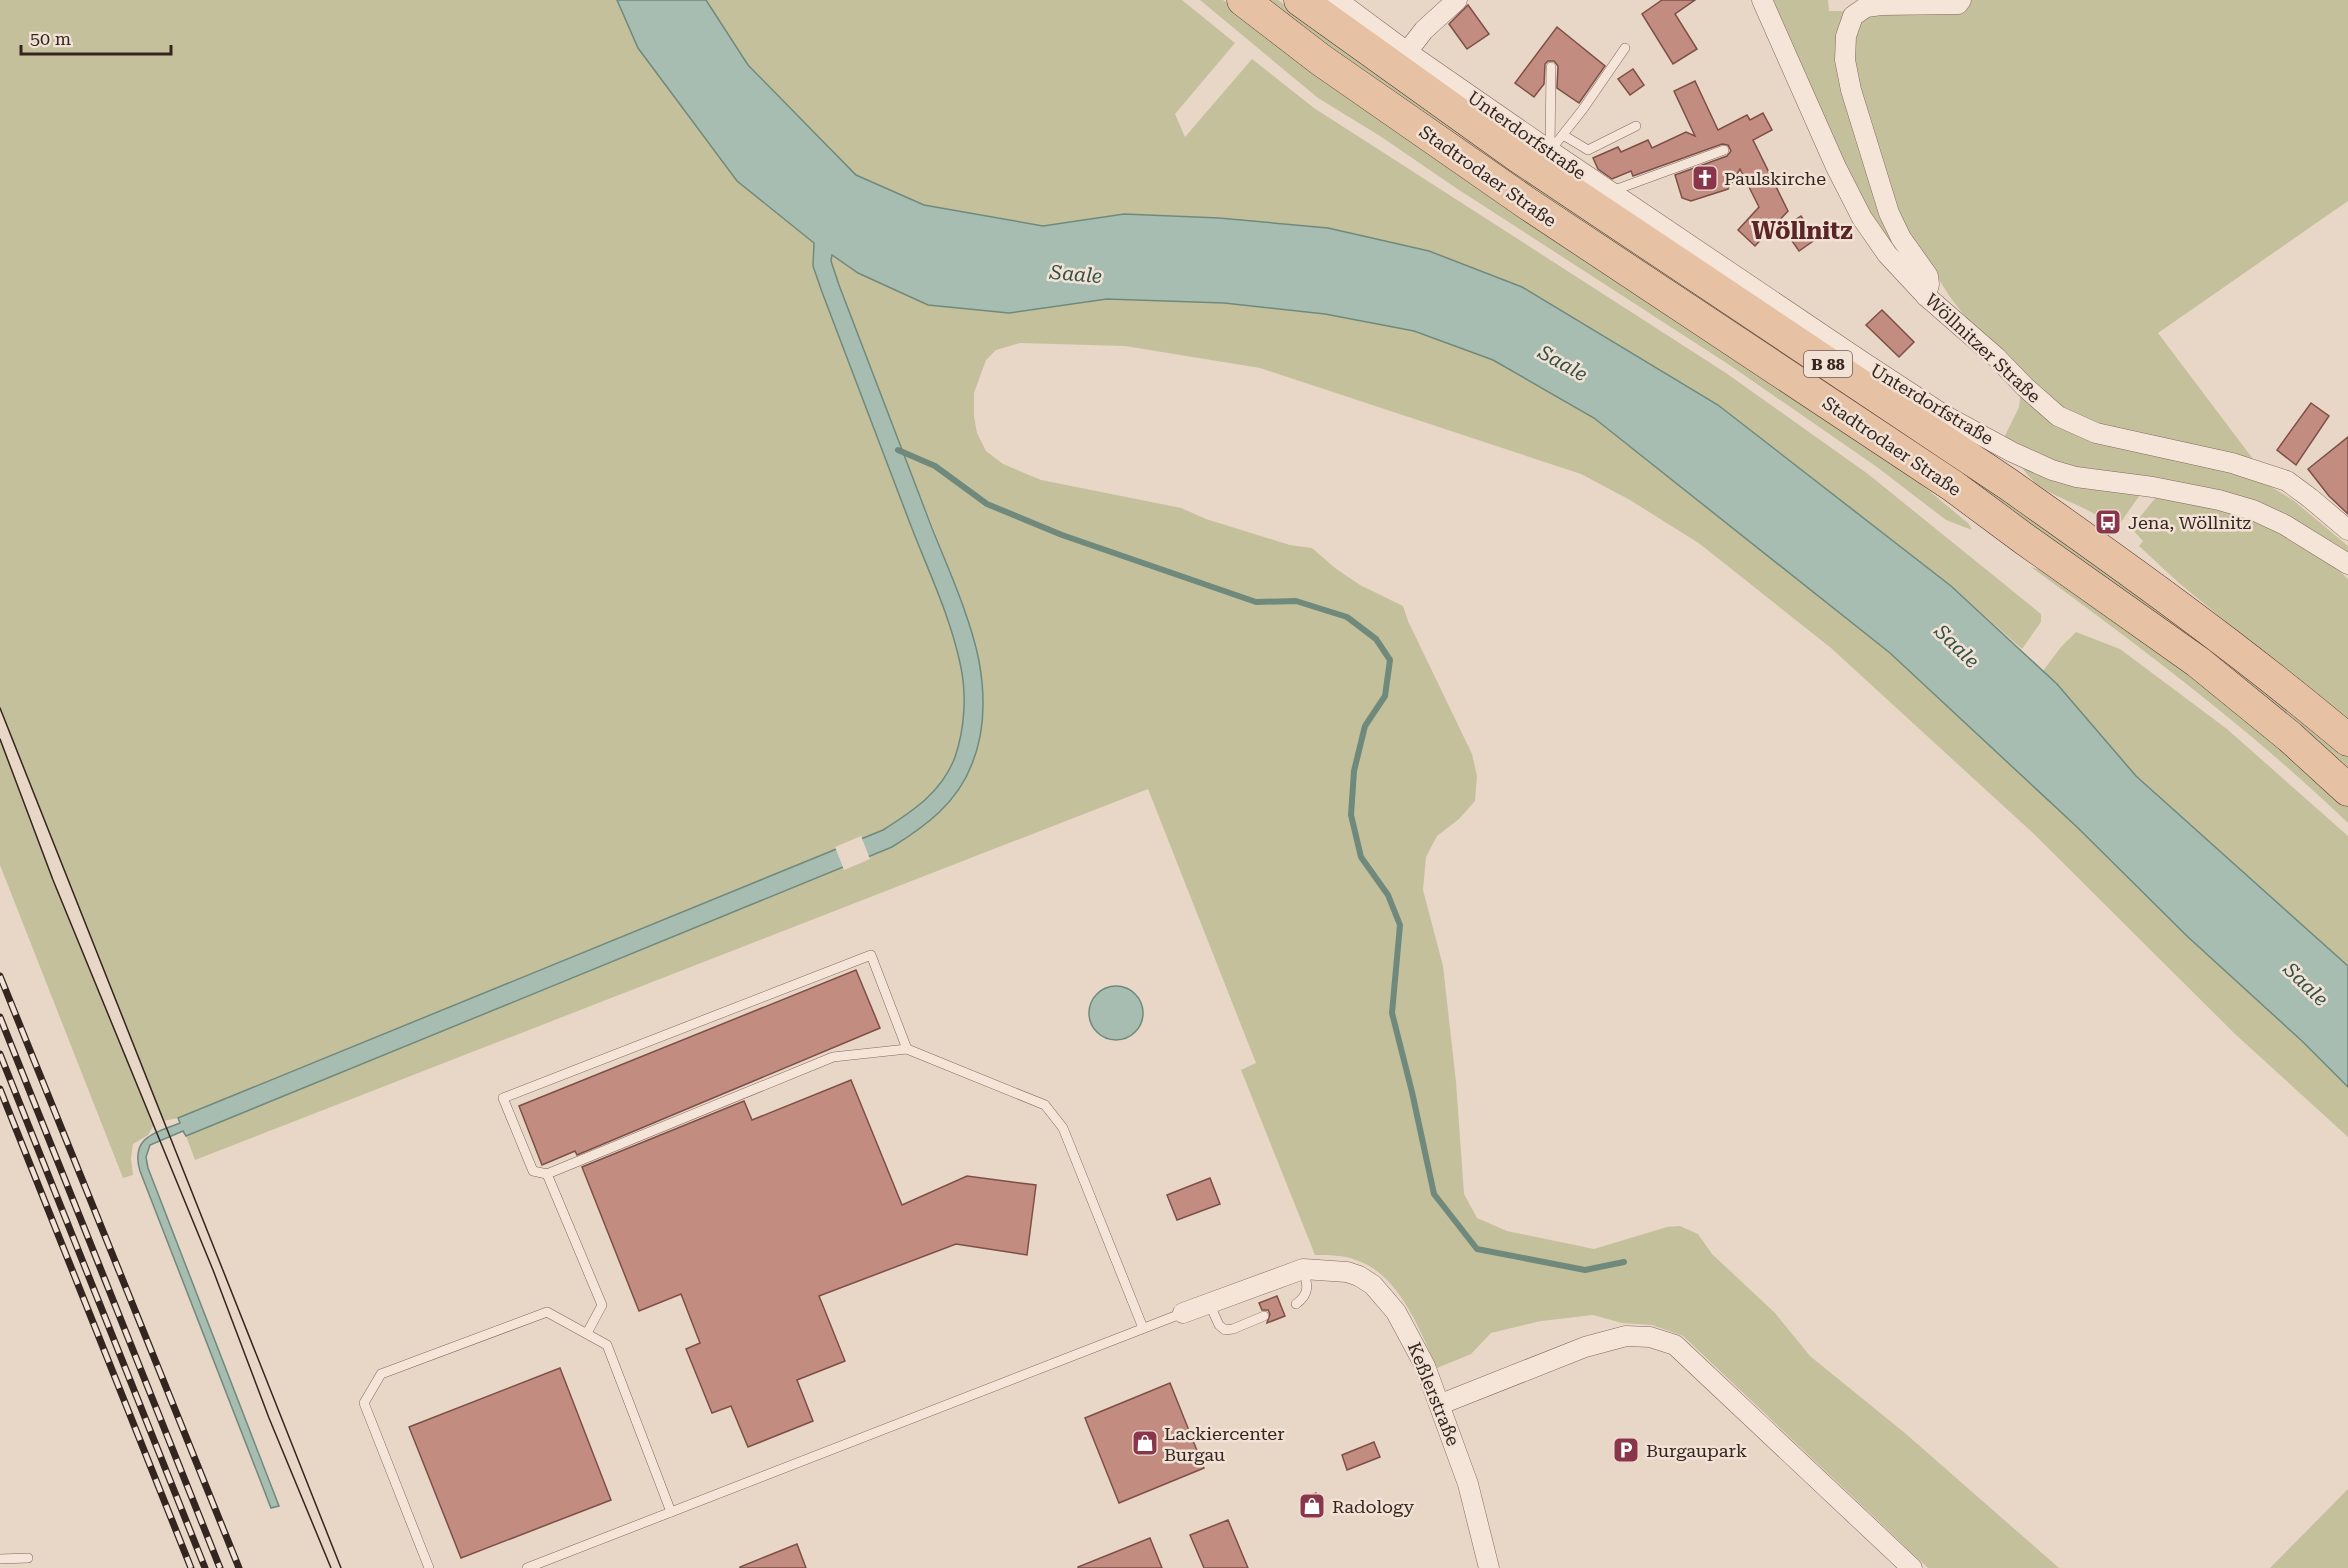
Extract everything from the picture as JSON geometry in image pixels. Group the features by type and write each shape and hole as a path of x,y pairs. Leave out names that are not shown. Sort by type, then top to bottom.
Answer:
{"main road":[{"name":"Stadtrodaer Straße","path":"1244,0 1321,60 1528,204 1953,486 2198,662 2290,737 2348,790"},
{"name":"Stadtrodaer Straße","path":"1300,0 1519,157 2076,532 2274,678 2348,740"}],"street":[{"name":"Unterdorfstraße","path":"1337,0 1407,52 1610,192 1935,409 2012,452 2052,470 2076,477 2153,487 2219,500 2253,510 2285,525 2348,564"},
{"path":"1407,52 1424,30 1457,0"},
{"name":"Wöllnitzer Straße","path":"1762,0 1836,167 1862,218 1887,254 1926,296 1996,357 2025,387 2058,416 2096,434 2232,463 2287,481 2348,530"},
{"path":"1926,296 1928,276 1901,238 1889,213 1851,90 1845,60 1846,36 1853,16 1866,7 1958,4 1961,0"},
{"name":"Keßlerstraße","path":"1183,1313 1303,1269 1347,1272 1373,1285 1384,1296 1407,1329 1441,1404 1468,1484 1489,1568"},
{"path":"1441,1404 1585,1347 1626,1336 1650,1337 1675,1345 1912,1568"}],"lane":[{"path":"1550,151 1625,48"},
{"path":"1550,151 1551,67"},
{"path":"1563,135 1588,150 1636,126"},
{"path":"1610,192 1725,150"},
{"path":"907,1049 871,955 503,1098 533,1171 547,1174 833,1057 907,1049 1045,1105 1063,1128 1143,1328"},
{"path":"547,1174 602,1305 587,1334"},
{"path":"1296,1304 1307,1293 1308,1286 1303,1269"},
{"path":"1209,1303 1219,1325 1225,1330 1264,1316"},
{"path":"429,1568 364,1403 381,1374 547,1312 607,1345 671,1512"},
{"path":"527,1568 1183,1313"},
{"path":"5,1562 28,1558"}],"shaded area":[{"path":"0,0 617,0 638,48 737,181 814,243 813,266 822,292 945,611 960,663 964,698 961,734 955,757 934,790 916,808 883,830 178,1118 163,1121 0,708"},
{"path":"706,0 1182,0 1235,43 1175,114 1185,137 1252,59 1314,108 1726,373 1868,474 2041,614 2041,622 2022,649 1951,586 1718,405 1522,287 1429,251 1328,228 1124,214 1043,226 924,205 856,176 748,65"},
{"path":"1200,0 1223,0 1284,48 1898,465 1969,524 1972,530 1946,520 1877,467 1731,366 1456,188 1380,136 1318,98"},
{"path":"1264,0 1278,0 1364,62 2067,543 2328,738 2348,757 2348,770 1496,168"},
{"path":"1773,0 1828,0 1829,11 1960,13 1969,0 2348,0 2348,201 2158,333 2256,463 2110,429 2075,416 2034,385 1963,314 1933,270 1918,278 1867,215"},
{"path":"831,255 858,273 1009,313 1107,299 1224,303 1325,314 1414,331 1493,360 1594,418 1890,653 2077,827 2188,937 2302,1041 2348,1087 2348,1137 2235,1034 2034,834 1831,648 1700,544 1630,500 1581,474 1260,368 1125,346 1020,343 996,350 986,360 974,393 974,417 977,433 986,451 1003,464 1041,480 1181,508 1206,519 1290,545 1312,548 1360,585 1403,606 1408,621 1472,754 1477,776 1475,801 1459,819 1437,836 1426,857 1423,890 1443,966 1456,1082 1464,1194 1477,1218 1507,1231 1594,1249 1667,1227 1680,1226 1698,1234 1712,1254 1775,1313 1810,1356 1906,1434 2059,1568 1928,1568 1683,1336 1652,1325 1622,1323 1593,1315 1541,1321 1491,1333 1471,1354 1437,1368 1406,1305 1385,1278 1371,1267 1351,1258 1315,1255 1241,1070 1256,1063 1148,789 195,1160 186,1136 892,847 928,822 958,790 972,764 980,731 980,694 975,656 952,577 839,285"},
{"path":"2021,391 2042,411 2258,479 2293,500 2348,546 2348,559 2291,523 2066,470 2003,440 2019,407"},
{"path":"2021,465 2142,492 2114,532 2095,518 2096,515 2044,489 2027,475"},
{"path":"2157,496 2244,514 2322,556 2348,579 2348,722 2179,583 2139,546 2143,541 2131,528"},
{"path":"2031,567 2061,577 2203,682 2348,804 2348,823 2234,722"},
{"path":"2076,632 2120,649 2227,729 2348,836 2348,966 2136,776 2057,684 2043,671"},
{"path":"0,739 53,880 154,1125 148,1135 133,1144 131,1158 133,1175 123,1178 0,865"},
{"path":"2348,1489 2348,1568 2270,1568"}],"water":[{"name":"Saale","path":"617,0 706,0 748,65 856,175 924,205 1043,226 1124,214 1219,218 1328,228 1429,251 1522,287 1718,405 1951,586 2057,684 2136,776 2348,966 2348,1087 2302,1041 2188,937 2077,827 1890,653 1594,418 1493,360 1414,331 1325,314 1224,303 1107,299 1009,313 928,305 858,273 832,255 831,261 839,285 971,628 981,674 983,713 976,752 966,778 939,812 917,831 892,847 186,1136 183,1131 150,1145 146,1157 148,1168 279,1506 271,1508 140,1171 139,1151 147,1138 180,1123 178,1118 883,830 916,808 934,790 949,769 958,746 963,722 964,698 956,645 822,292 813,266 814,243 737,181 638,48"},
{"path":"1116,986 1126,988 1135,994 1141,1003 1143,1013 1141,1023 1135,1032 1126,1038 1116,1040 1106,1038 1097,1032 1091,1023 1089,1013 1091,1003 1097,994 1106,988"}],"pier":[{"path":"861,836 870,859 844,870 835,847"}],"building":[{"path":"1662,0 1695,0 1675,14 1697,49 1673,64 1642,14"},
{"path":"1468,5 1489,34 1467,49 1449,24"},
{"path":"1557,27 1605,66 1579,103 1557,88 1558,66 1554,61 1548,61 1545,64 1544,84 1534,97 1515,83"},
{"path":"1633,69 1644,85 1630,95 1618,79"},
{"path":"1695,81 1718,130 1747,115 1750,120 1763,113 1772,130 1753,140 1788,211 1755,246 1738,230 1759,207 1740,169 1728,189 1691,201 1682,198 1675,175 1727,156 1731,151 1728,145 1722,144 1633,176 1631,171 1612,179 1598,169 1593,158 1618,147 1621,152 1648,140 1652,148 1686,132 1695,136 1674,91"},
{"path":"1801,216 1816,239 1799,251 1783,228"},
{"path":"1882,310 1914,342 1899,357 1866,325"},
{"path":"2311,403 2329,416 2296,465 2277,450"},
{"path":"2348,437 2348,514 2329,496 2308,469"},
{"path":"856,970 880,1028 577,1155 575,1151 542,1165 519,1106"},
{"path":"851,1080 902,1205 967,1176 1036,1185 1027,1255 956,1244 819,1296 845,1361 797,1380 813,1421 748,1447 731,1406 712,1413 686,1349 700,1343 681,1294 639,1311 582,1167 744,1101 752,1120"},
{"path":"1210,1178 1220,1204 1177,1220 1167,1195"},
{"path":"1277,1296 1285,1316 1267,1323 1270,1314 1268,1310 1262,1310 1259,1303"},
{"path":"560,1368 611,1500 461,1558 409,1427"},
{"path":"1170,1383 1204,1468 1119,1503 1085,1418"},
{"path":"1374,1442 1380,1457 1347,1470 1342,1455"},
{"path":"1316,1493 1323,1512 1309,1517 1302,1499"},
{"path":"1228,1520 1248,1568 1204,1568 1190,1535"},
{"path":"1150,1538 1162,1568 1078,1568 1078,1567"},
{"path":"797,1544 806,1568 740,1568 740,1567"}],"waterway":[{"path":"898,450 935,466 987,504 1062,535 1256,602 1296,601 1347,617 1376,639 1390,660 1385,696 1365,726 1354,771 1351,815 1361,857 1388,895 1400,925 1392,1013 1434,1194 1477,1249 1585,1270 1624,1262"}],"tram line":[{"path":"0,708 341,1568"},
{"path":"0,739 53,880 213,1270 269,1418 331,1568"}],"railway":[{"path":"0,976 239,1568"},
{"path":"0,1017 220,1568"},
{"path":"0,1054 205,1568"},
{"path":"0,1089 191,1568"}],"place":[{"name":"Paulskirche","path":"1705,178"},
{"name":"Jena, Wöllnitz","path":"2108,522"},
{"name":"Lackiercenter Burgau","path":"1145,1443"},
{"name":"Burgaupark","path":"1626,1450"},
{"name":"Radology","path":"1312,1506"}],"district":[{"name":"Wöllnitz","path":"1802,231"}]}
